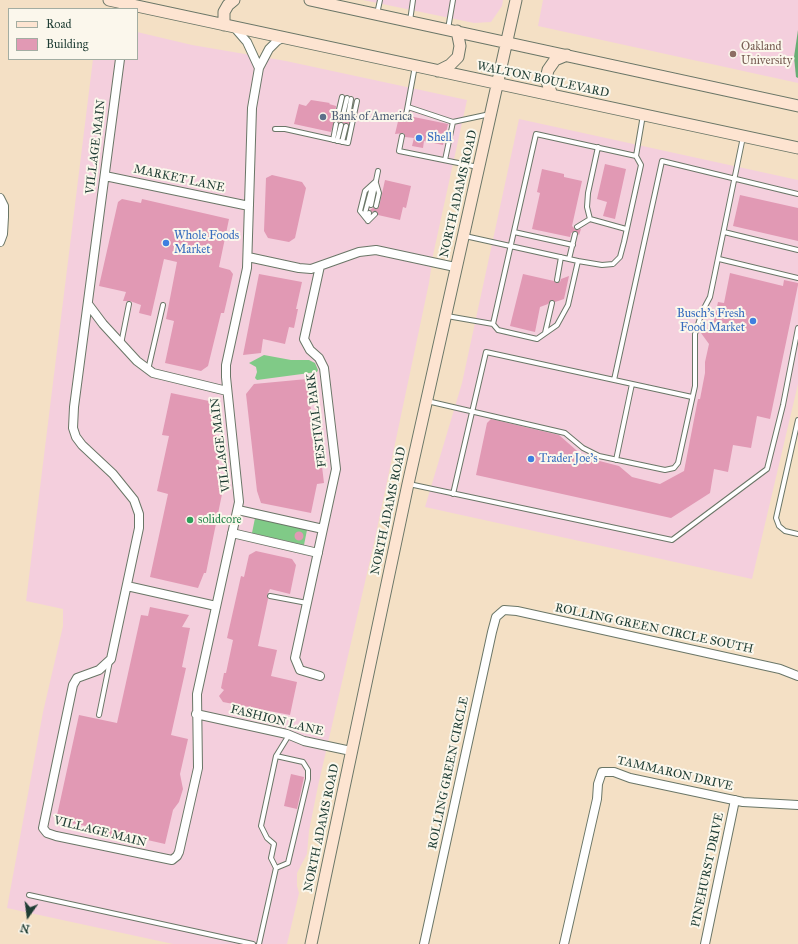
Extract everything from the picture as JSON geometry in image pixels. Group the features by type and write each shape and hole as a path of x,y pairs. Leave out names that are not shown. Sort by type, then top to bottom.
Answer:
{"main road":[{"name":"WALTON BOULEVARD","path":"109,0 136,8"},
{"path":"229,26 224,12 228,5 234,0"},
{"path":"313,0 337,3 377,14 798,106"},
{"name":"NORTH ADAMS ROAD","path":"311,944 426,400 516,0"},
{"name":"WALTON BOULEVARD","path":"138,8 284,37 798,148"},
{"path":"438,71 450,65 458,56 460,46 452,30"},
{"path":"552,95 546,79 548,70 555,60 567,55"}],"street":[{"path":"229,26 247,42 259,68"},
{"name":"VILLAGE MAIN","path":"120,60 73,428 79,440 125,487 137,507 139,521 138,534 111,659 99,670 77,678 72,685 43,828 48,833 163,860 175,859 179,852 198,768 196,714 197,694 240,498 227,391 226,365 247,273 251,118 259,68 269,50 277,41 284,37"},
{"name":"MARKET LANE","path":"105,176 249,206"},
{"path":"0,198 4,206 3,234 0,242"},
{"path":"248,257 304,269 320,266 359,252 376,250 455,267"},
{"name":"FESTIVAL PARK","path":"320,266 304,339 310,350 319,358 324,368 335,454 335,476 296,651 296,662 300,670 320,676"},
{"path":"88,304 121,344 148,370 159,376 227,391"},
{"path":"238,510 323,529"},
{"path":"232,533 318,553"},
{"path":"127,586 216,606"},
{"name":"ROLLING GREEN CIRCLE SOUTH","path":"504,610 517,611 780,669 798,676"},
{"name":"ROLLING GREEN CIRCLE","path":"424,944 492,632 496,617 504,610"},
{"name":"FASHION LANE","path":"196,714 351,751"},
{"name":"TAMMARON DRIVE","path":"564,944 597,799 598,784 602,772 614,772 630,778 735,800 798,805"},
{"name":"PINEHURST DRIVE","path":"705,944 735,800"}],"lane":[{"path":"377,14 380,0"},
{"path":"410,21 413,0"},
{"path":"452,30 453,0"},
{"path":"406,115 415,66"},
{"path":"347,98 343,115 347,98"},
{"path":"275,129 285,129 348,143 357,101"},
{"path":"408,107 453,122 491,114"},
{"path":"463,235 578,261 602,265 613,264 620,257 641,165 636,156 643,115"},
{"path":"445,160 453,122"},
{"path":"337,141 341,125 337,141"},
{"path":"493,324 536,134 636,156"},
{"path":"402,136 399,151 479,167"},
{"path":"426,400 565,433 583,448 599,456 665,470 674,468 678,463 695,386 695,334 702,312 710,297 743,136"},
{"path":"590,219 587,207 588,193 598,147"},
{"path":"614,380 662,162 798,194"},
{"path":"374,206 378,171"},
{"path":"368,221 360,211 365,191 376,181"},
{"path":"368,221 369,213"},
{"path":"368,221 374,214"},
{"path":"577,227 590,219 626,229"},
{"path":"514,232 573,244"},
{"path":"724,232 798,250"},
{"path":"569,259 575,234"},
{"path":"557,280 561,257"},
{"path":"719,259 798,278"},
{"path":"445,316 493,324 498,330 537,339 556,325 568,305 578,261"},
{"path":"545,334 552,303"},
{"path":"121,344 130,304"},
{"path":"148,370 162,305"},
{"path":"408,484 672,540 767,469 783,405 798,328"},
{"path":"453,494 486,352 692,397"},
{"path":"616,460 632,384"},
{"path":"798,420 776,518 779,526 785,531 798,534"},
{"path":"270,596 307,603"},
{"path":"99,715 111,659"},
{"path":"259,944 276,868 271,858 274,844 267,838 261,826 276,756 289,735"},
{"path":"276,756 304,762 308,770 308,779 288,864 276,868"},
{"path":"29,895 253,944"}],"shaded area":[{"path":"363,0 503,0 502,6 491,22 474,23"},
{"name":"Oakland University","path":"543,0 798,0 798,83 538,26"},
{"path":"138,32 192,45 286,61 467,100 433,255 429,283 374,543 318,786 309,831 307,854 297,873 297,886 299,893 287,944 173,944 7,908 43,712 63,626 63,609 26,601 93,60 138,60"},
{"path":"519,119 798,180 798,384 752,579 425,507 462,383"}],"green space":[{"path":"798,30 798,78 796,77 794,57"},
{"path":"264,355 291,360 309,360 315,363 318,370 317,372 257,380 255,378 257,372 256,367 249,363"},
{"path":"255,518 307,530 304,545 252,533"}],"building":[{"name":"Bank of America","path":"311,100 330,103 329,104 336,106 335,116 350,119 349,124 334,121 331,132 294,124 299,104 306,106"},
{"path":"400,113 403,114 405,118 409,116 448,124 443,145 424,141 423,148 412,146 414,138 405,137 404,133 395,134"},
{"path":"605,164 626,169 615,219 603,216 607,202 597,199"},
{"path":"542,169 564,174 564,177 582,181 572,226 576,230 581,229 579,235 575,231 571,233 570,237 532,229 540,193 537,192"},
{"path":"272,175 302,182 306,188 295,238 289,242 268,238 264,231 266,178"},
{"path":"385,180 411,186 406,208 403,207 400,220 378,215 376,211 372,212 370,210 373,208 377,209 379,207"},
{"path":"740,195 798,208 798,241 733,226"},
{"name":"Whole Foods Market","path":"122,199 141,203 142,199 229,219 219,267 230,270 233,274 224,313 221,313 208,366 201,371 165,363 174,321 166,319 177,262 164,259 151,316 139,313 141,305 130,301 123,301 126,292 99,286 118,202"},
{"path":"730,273 783,286 784,280 798,283 798,285 770,419 757,416 751,448 733,445 728,472 714,469 710,493 671,518 476,475 487,423 491,419 559,435 584,457 619,466 632,477 660,484 684,471 698,399 700,399 709,344 701,333 713,325 718,302 724,303"},
{"path":"259,274 302,282 296,309 298,309 294,328 289,327 285,344 263,339 261,353 243,355"},
{"path":"523,274 557,283 560,282 561,279 569,276 564,299 555,302 551,300 548,304 540,307 535,332 510,326"},
{"path":"307,379 314,434 318,433 324,483 317,484 311,513 261,503 257,491 246,394 254,384"},
{"path":"171,393 209,401 213,406 222,494 206,573 204,573 198,588 150,577 168,494 157,491 169,436 162,435"},
{"path":"297,532 301,532 303,536 301,540 297,540 295,538 295,534"},
{"path":"256,551 292,559 296,565 290,594 270,589 267,595 268,599 258,646 277,650 271,676 297,682 290,715 223,702 219,696 224,690 221,688 224,673 226,673 233,640 227,638 241,576 244,577 249,555"},
{"path":"150,607 189,615 182,627 190,628 182,667 186,668 171,735 188,739 180,774 183,789 179,802 173,810 165,844 121,834 117,837 102,837 90,831 86,826 56,820 79,715 117,723 141,615 148,616"},
{"path":"291,774 304,777 297,809 284,806"}],"place":[{"name":"Oakland University","path":"733,54"},
{"name":"Bank of America","path":"323,117"},
{"name":"Shell","path":"419,138"},
{"name":"Whole Foods Market","path":"166,243"},
{"name":"Busch's Fresh Food Market","path":"753,321"},
{"name":"Trader Joe's","path":"531,459"},
{"name":"solidcore","path":"190,520"}]}
